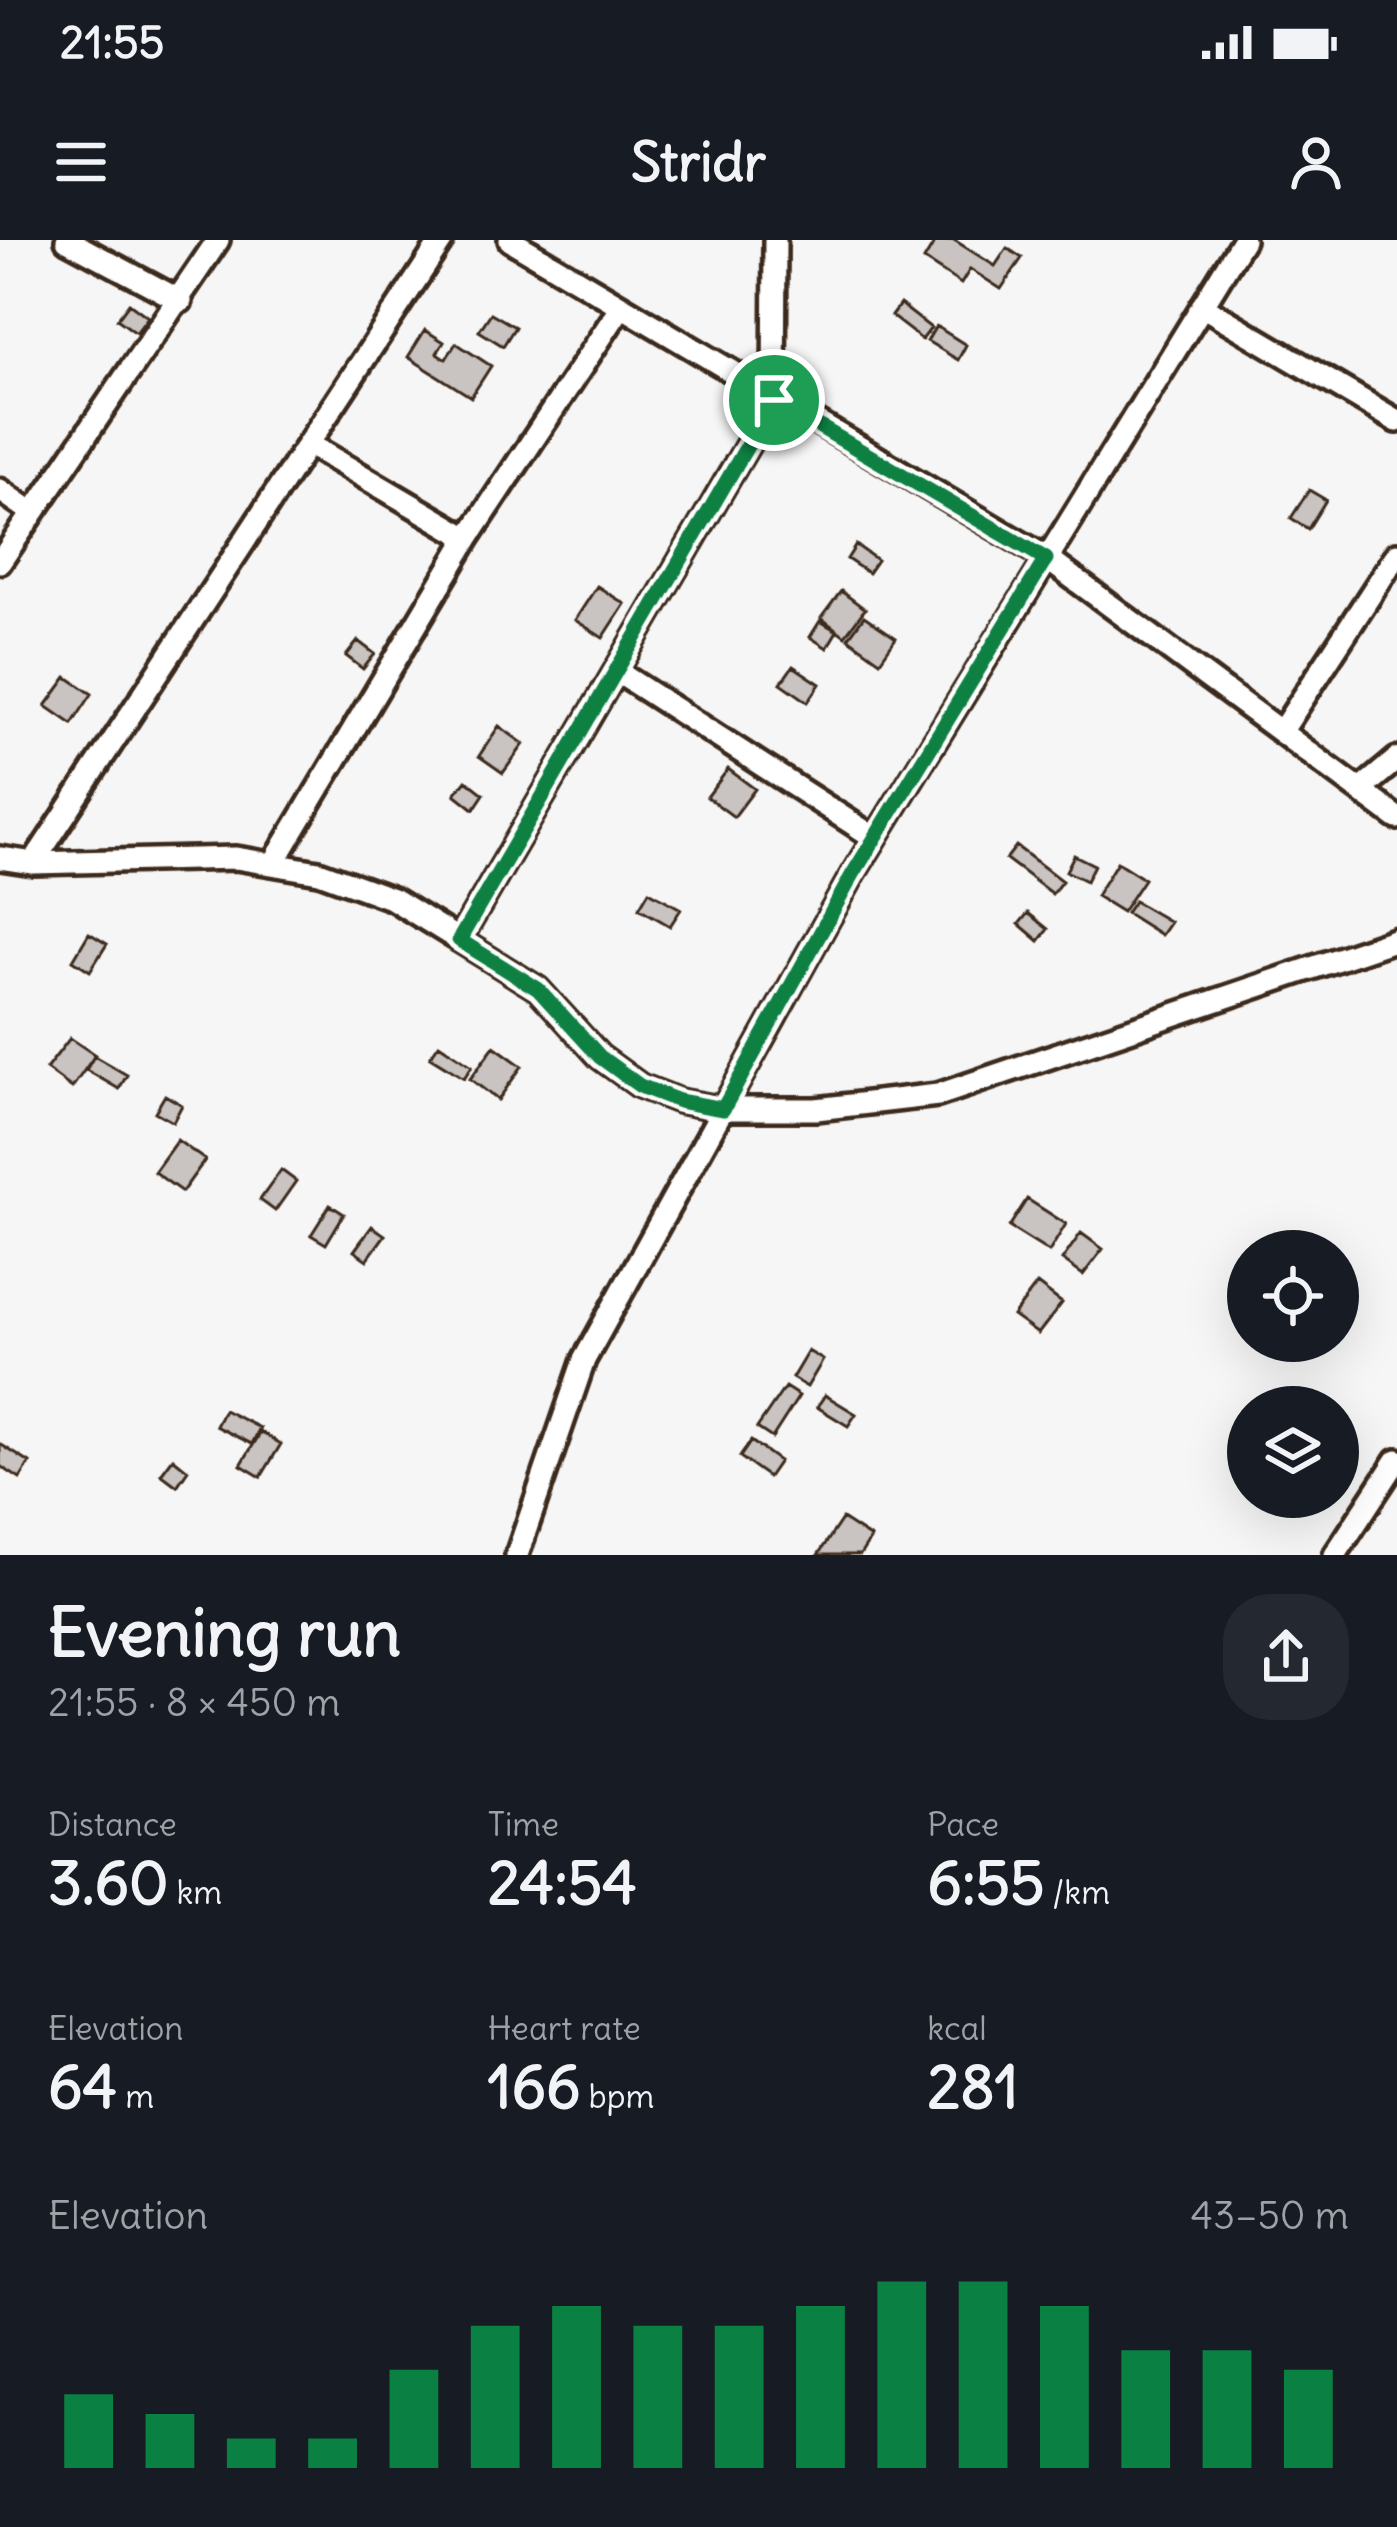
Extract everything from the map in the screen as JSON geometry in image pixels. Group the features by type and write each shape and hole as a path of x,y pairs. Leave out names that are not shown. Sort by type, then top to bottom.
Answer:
{"street":[{"path":"67,240 182,301"},
{"path":"0,562 182,301 218,240"},
{"path":"33,863 442,240"},
{"path":"510,240 1046,559 1397,818"},
{"path":"459,940 774,400 775,240"},
{"path":"517,1555 584,1360 875,838 1243,240"},
{"path":"1202,305 1397,421"},
{"path":"274,861 467,538 621,307"},
{"path":"308,443 467,538"},
{"path":"0,490 33,513"},
{"path":"1280,732 1397,554"},
{"path":"616,670 875,838"},
{"path":"1360,790 1397,759"},
{"path":"0,858 33,863 274,861 393,899 538,989 600,1057 640,1086 679,1101 723,1109 816,1109 938,1094 1397,939"},
{"path":"1335,1555 1397,1460"}],"building":[{"path":"936,240 954,240 995,266 1007,248 1022,258 1001,289 970,269 961,284 924,260"},
{"path":"129,303 148,317 136,333 117,319"},
{"path":"900,304 931,328 922,340 891,316"},
{"path":"491,313 515,327 503,346 479,331"},
{"path":"936,326 966,345 958,360 927,341"},
{"path":"425,330 444,342 437,353 446,359 456,343 491,366 471,397 408,357"},
{"path":"1309,490 1326,500 1308,529 1291,518"},
{"path":"856,545 877,560 868,573 847,559"},
{"path":"597,586 625,604 603,638 575,620"},
{"path":"841,591 865,609 845,636 821,618"},
{"path":"864,616 896,638 880,661 848,638"},
{"path":"820,621 837,631 827,648 810,637"},
{"path":"358,641 375,654 363,669 346,656"},
{"path":"793,666 820,684 808,702 781,683"},
{"path":"67,677 92,694 72,724 46,706"},
{"path":"499,726 524,744 503,773 479,756"},
{"path":"728,769 755,789 734,817 707,797"},
{"path":"466,780 484,794 474,809 455,794"},
{"path":"1016,846 1062,881 1052,894 1006,859"},
{"path":"1074,855 1094,865 1086,881 1066,871"},
{"path":"1117,862 1144,879 1122,912 1096,896"},
{"path":"649,891 681,909 670,926 639,908"},
{"path":"1134,901 1170,922 1161,935 1126,913"},
{"path":"1028,913 1048,929 1039,941 1019,924"},
{"path":"89,933 107,944 90,971 73,960"},
{"path":"70,1038 95,1055 72,1088 46,1069"},
{"path":"439,1044 472,1066 464,1078 430,1057"},
{"path":"494,1046 522,1066 498,1100 470,1079"},
{"path":"94,1056 127,1075 119,1089 86,1070"},
{"path":"165,1095 182,1105 173,1122 155,1112"},
{"path":"177,1140 205,1160 182,1192 154,1172"},
{"path":"281,1170 296,1181 275,1211 260,1200"},
{"path":"1027,1199 1066,1224 1049,1252 1009,1227"},
{"path":"330,1205 344,1214 326,1244 311,1235"},
{"path":"372,1226 385,1235 367,1260 354,1251"},
{"path":"1081,1233 1103,1249 1083,1275 1062,1260"},
{"path":"1037,1284 1062,1303 1038,1334 1013,1316"},
{"path":"808,1351 823,1360 807,1387 792,1378"},
{"path":"785,1387 799,1396 772,1438 757,1428"},
{"path":"825,1395 856,1414 848,1426 817,1407"},
{"path":"224,1410 260,1428 252,1444 216,1426"},
{"path":"261,1432 281,1444 261,1477 241,1465"},
{"path":"751,1441 779,1461 768,1477 740,1457"},
{"path":"0,1444 30,1463 20,1479 0,1466"},
{"path":"173,1458 188,1470 177,1486 161,1474"},
{"path":"842,1519 871,1538 860,1555 818,1555"}],"route":[{"path":"774,400 1046,559 853,874 723,1109 679,1101 640,1086 600,1057 538,989 459,940 774,400"}]}
